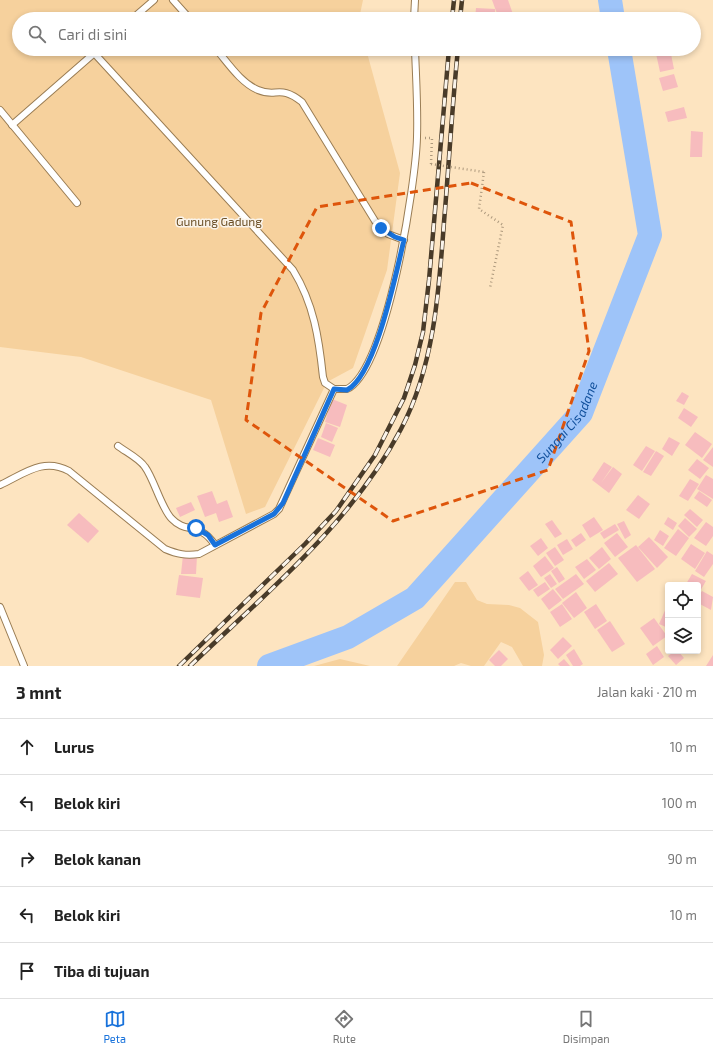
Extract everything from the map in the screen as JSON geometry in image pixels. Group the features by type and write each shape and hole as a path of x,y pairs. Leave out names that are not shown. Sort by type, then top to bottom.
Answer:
{"lane":[{"path":"140,12 154,0"},
{"path":"173,0 184,12"},
{"path":"414,12 415,0"},
{"path":"12,125 91,56"},
{"path":"101,56 293,270 314,317 325,382 334,389 343,390 351,388 367,363 385,316 404,240 417,138 415,56"},
{"path":"223,56 251,86 265,92 282,91 290,93 302,102 375,221 388,234 404,240"},
{"path":"0,110 76,204"},
{"path":"0,485 46,464 60,466 69,470 165,549 176,554 188,556 199,554 274,514 279,509 334,389"},
{"path":"118,446 145,466 171,519 181,526 196,528 208,535 215,545"},
{"path":"0,607 24,666"}],"path":[{"path":"417,138 432,138 431,164 484,172 479,209 503,225 490,288"}],"highlighted area":[{"path":"471,183 571,222 589,351 548,470 393,521 246,420 261,313 317,207"}],"green space":[{"name":"Gunung Gadung","path":"0,0 363,0 360,12 12,12 12,56 368,56 400,173 387,270 353,368 327,382 265,507 246,514 211,400 81,357 0,347"},
{"path":"455,582 466,582 477,600 487,604 509,605 520,608 538,622 544,655 542,666 523,666 512,647 501,642 484,666 471,666 461,663 454,666 397,666"},
{"path":"340,659 370,666 314,666"}],"building":[{"path":"492,0 508,0 512,12 496,12"},
{"path":"476,8 495,9 495,12 476,12"},
{"path":"657,56 671,56 674,69 660,72"},
{"path":"674,74 678,87 663,91 659,78"},
{"path":"684,107 687,118 668,122 665,112"},
{"path":"691,131 703,132 702,157 690,157"},
{"path":"682,392 689,396 684,405 676,401"},
{"path":"332,399 347,405 340,427 325,422"},
{"path":"684,408 698,417 691,427 678,418"},
{"path":"326,423 338,428 332,442 321,437"},
{"path":"695,432 712,444 702,458 685,445"},
{"path":"669,437 680,443 672,456 662,449"},
{"path":"318,438 335,445 330,457 313,450"},
{"path":"646,446 655,451 642,471 633,465"},
{"path":"713,447 713,467 703,460"},
{"path":"656,451 664,456 651,476 643,472"},
{"path":"697,459 709,468 700,479 688,470"},
{"path":"604,462 612,467 601,483 613,467 622,474 609,493 592,480"},
{"path":"706,475 713,479 713,499 697,489"},
{"path":"690,479 699,484 688,501 679,496"},
{"path":"212,491 217,504 227,500 233,517 219,522 216,513 205,517 197,496"},
{"path":"699,491 712,500 707,507 694,498"},
{"path":"638,495 650,504 639,519 626,510"},
{"path":"191,502 195,510 180,517 176,508"},
{"path":"690,509 703,520 697,527 684,515"},
{"path":"79,513 99,531 88,543 67,525"},
{"path":"594,517 603,530 590,538 582,525"},
{"path":"668,517 677,523 673,530 664,524"},
{"path":"685,518 697,529 689,537 678,526"},
{"path":"552,520 562,534 555,538 545,524"},
{"path":"624,521 631,535 625,539 617,524"},
{"path":"706,522 713,527 713,536 706,546 694,538"},
{"path":"615,524 619,530 604,539 600,533"},
{"path":"678,529 689,538 676,556 664,548"},
{"path":"660,530 669,536 663,546 654,540"},
{"path":"581,533 586,540 576,547 571,540"},
{"path":"617,533 628,547 615,557 604,543"},
{"path":"649,537 668,557 657,568 638,547"},
{"path":"541,538 548,548 538,556 530,546"},
{"path":"567,539 573,549 563,555 557,545"},
{"path":"691,544 705,553 695,569 681,559"},
{"path":"636,545 655,569 637,582 618,558"},
{"path":"555,547 564,560 555,566 546,553"},
{"path":"602,547 611,559 599,569 589,558"},
{"path":"707,551 713,555 713,564 704,577 695,571"},
{"path":"183,555 197,556 196,574 181,574"},
{"path":"545,556 554,568 541,577 533,566"},
{"path":"587,559 596,570 584,579 575,567"},
{"path":"609,563 618,574 595,592 586,581"},
{"path":"557,567 565,579 559,583 551,571"},
{"path":"528,571 538,585 529,591 519,578"},
{"path":"550,574 557,584 551,588 544,578"},
{"path":"576,574 584,584 563,599 555,589"},
{"path":"692,574 706,581 701,589 701,582 687,582"},
{"path":"179,575 203,578 200,598 176,595"},
{"path":"545,582 550,589 538,597 533,590"},
{"path":"553,589 562,600 549,610 541,599"},
{"path":"702,591 713,597 711,610 701,605"},
{"path":"576,592 587,608 574,618 562,603"},
{"path":"562,604 572,619 560,627 550,612"},
{"path":"596,604 607,621 595,629 584,612"},
{"path":"665,610 665,627 659,624"},
{"path":"654,618 665,633 665,637 653,646 640,628"},
{"path":"610,621 625,644 612,652 597,630"},
{"path":"563,637 572,646 558,659 550,650"},
{"path":"657,646 664,657 653,665 646,654"},
{"path":"574,649 583,664 580,666 573,666 566,655"},
{"path":"499,650 508,659 501,666 495,666 489,660"},
{"path":"671,654 681,654 684,658 676,665 668,656"},
{"path":"713,655 713,666 706,666"},
{"path":"564,659 570,666 560,666 558,664"}],"waterway":[{"name":"Sungai Cisadane","path":"610,0 612,12"},
{"name":"Sungai Cisadane","path":"269,666 348,637 415,598 581,413 650,235 620,56"}],"railway":[{"path":"453,12 454,0"},
{"path":"461,12 462,0"},
{"path":"179,666 305,544 336,511 375,455 404,398 415,365 423,332 429,280 448,56"},
{"path":"190,666 305,556 358,496 381,463 401,429 412,405 428,354 437,301 457,56"}],"route":[{"path":"196,528 208,535 215,545 274,514 283,503 334,389 347,390 351,388 367,363 380,332 404,240 388,234 381,228"}]}
